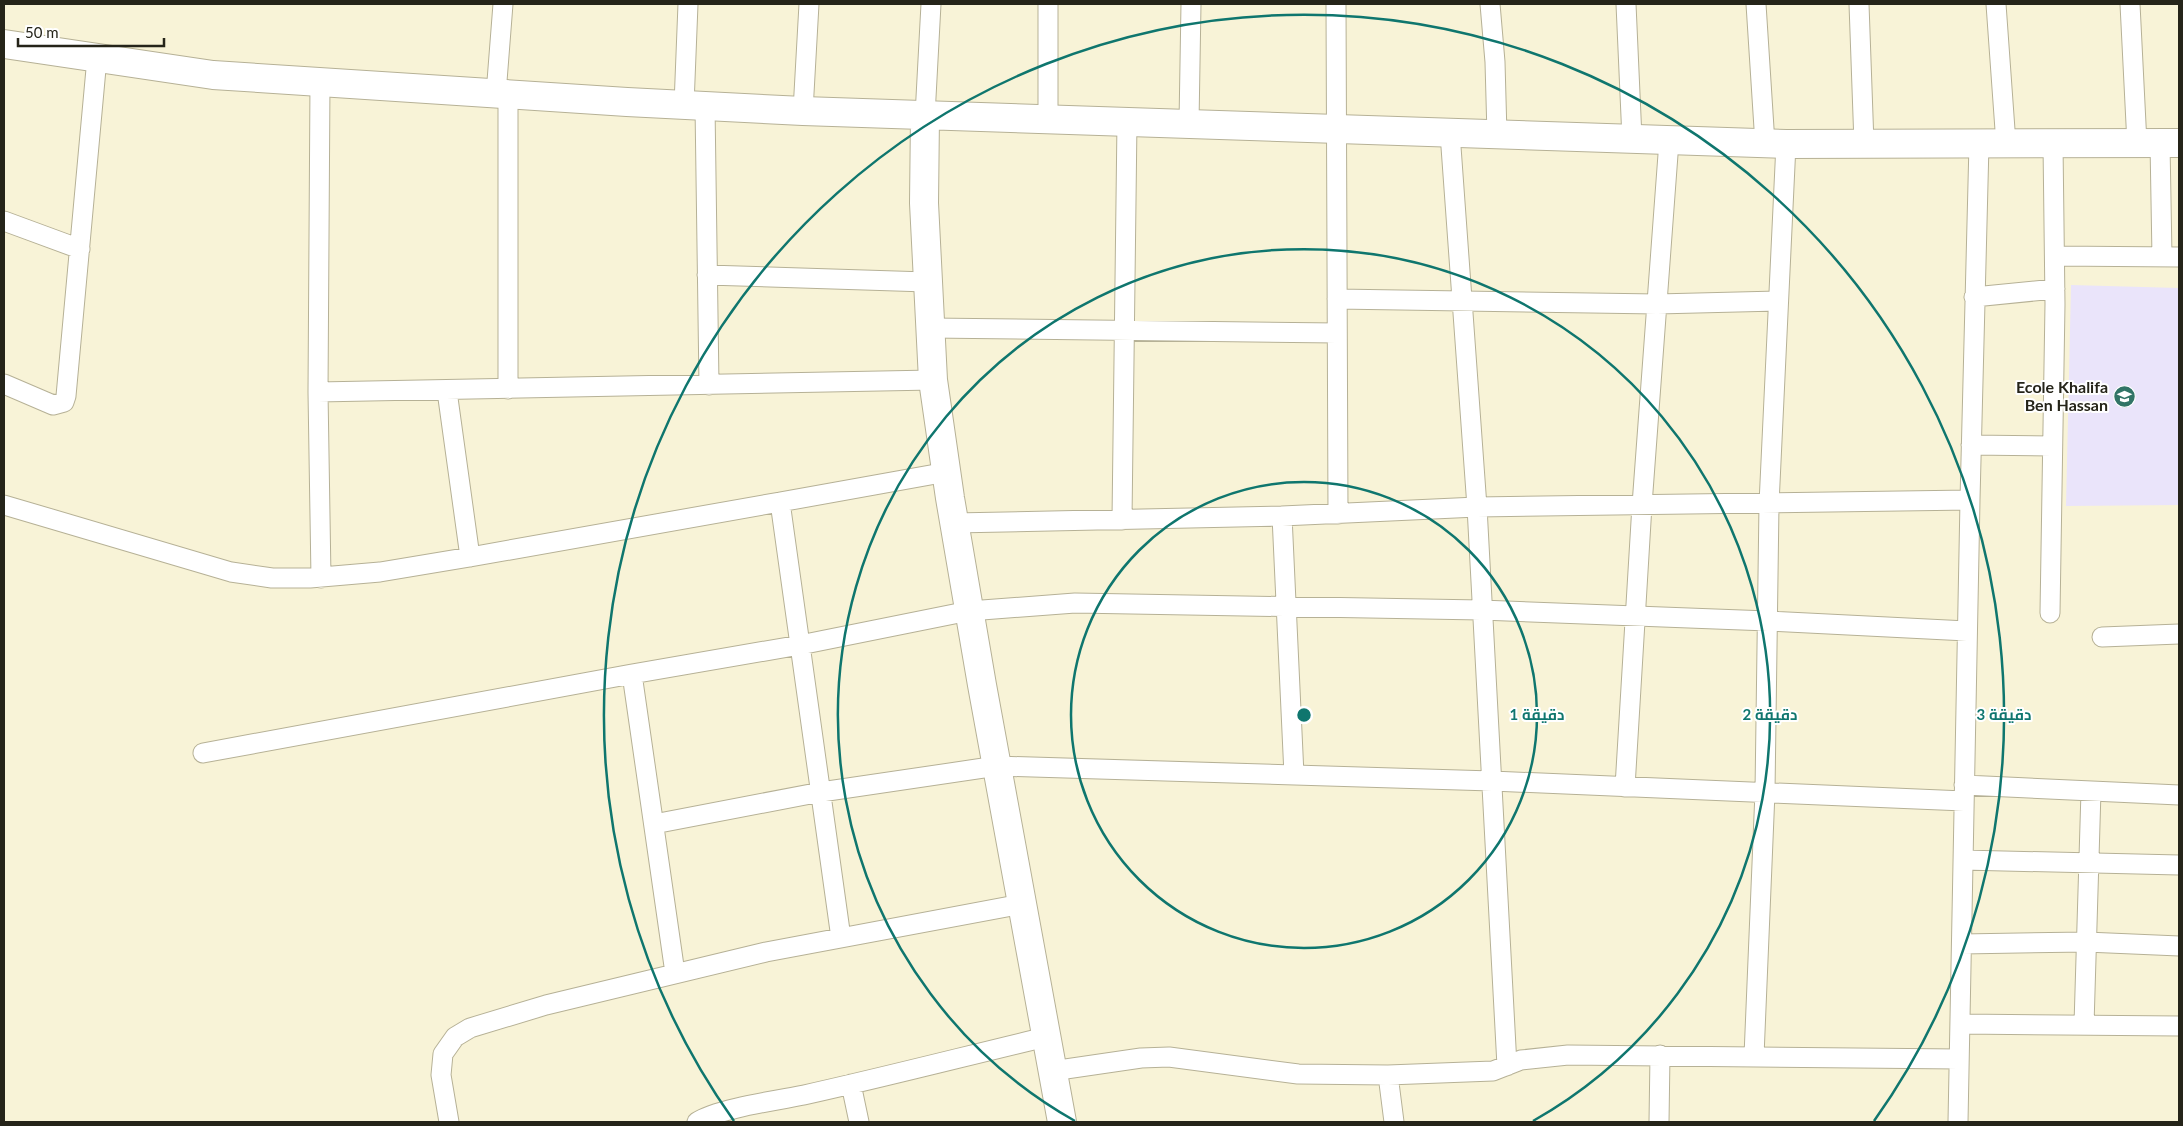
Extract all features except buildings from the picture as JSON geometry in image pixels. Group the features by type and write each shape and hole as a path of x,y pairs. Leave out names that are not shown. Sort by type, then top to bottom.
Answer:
{"street":[{"path":"503,4 502,94 508,389"},
{"path":"688,4 707,275 709,385"},
{"path":"803,111 808,4"},
{"path":"931,4 925,116 924,203 933,380 969,611 1062,1122"},
{"path":"1048,4 1048,119"},
{"path":"1189,123 1191,4"},
{"path":"1336,4 1338,514"},
{"path":"1490,4 1495,62 1497,135"},
{"path":"1626,4 1632,139"},
{"path":"1754,1056 1765,792 1769,504 1778,302 1776,144 1756,4"},
{"path":"1859,4 1864,144"},
{"path":"1996,4 2006,144"},
{"path":"2055,256 2171,257 2159,143 2130,4"},
{"path":"4,44 213,74 502,94 803,111 1776,144 2159,143"},
{"path":"4,384 53,404 64,402 68,386 97,58"},
{"path":"320,82 318,392 321,578"},
{"path":"1122,520 1127,121"},
{"path":"1450,132 1477,507 1481,610 1507,1066"},
{"path":"1625,787 1642,505 1669,141"},
{"path":"1958,1122 1974,297 1979,144"},
{"path":"2050,613 2055,289 2054,144"},
{"path":"4,221 80,249"},
{"path":"707,275 927,282"},
{"path":"1974,297 2055,289"},
{"path":"1337,299 1657,304 1778,302"},
{"path":"930,328 1337,333"},
{"path":"318,392 933,380"},
{"path":"448,390 470,557"},
{"path":"1971,445 2052,446"},
{"path":"4,505 231,572 272,578 321,578 380,572 470,557 947,472"},
{"path":"954,523 1282,516 1477,507 1970,500"},
{"path":"780,502 841,938"},
{"path":"1282,516 1294,775"},
{"path":"203,753 800,645 969,611 1106,603 1286,606 1481,610 1967,631"},
{"path":"2102,638 2179,634"},
{"path":"632,674 675,973"},
{"path":"654,824 821,792 997,766 1492,781 1765,792 1964,793 2091,791 2179,795"},
{"path":"2084,1025 2091,791"},
{"path":"1963,860 2179,865"},
{"path":"449,1122 441,1064 443,1054 455,1036 470,1028 493,1020 675,973 766,952 1022,904"},
{"path":"1962,944 2086,942 2179,946"},
{"path":"1961,1024 2179,1026"},
{"path":"697,1122 703,1118 727,1112 1046,1037"},
{"path":"1052,1071 1140,1058 1169,1057 1298,1074 1388,1075 1493,1071 1521,1060 1568,1055 1959,1059"},
{"path":"1659,1122 1660,1056"},
{"path":"1388,1075 1394,1122"},
{"path":"851,1084 859,1122"}],"shaded area":[{"name":"Ecole Khalifa Ben Hassan","path":"2071,285 2179,288 2179,505 2066,506"}],"place":[{"name":"Ecole Khalifa Ben Hassan","path":"2124,396"}]}
